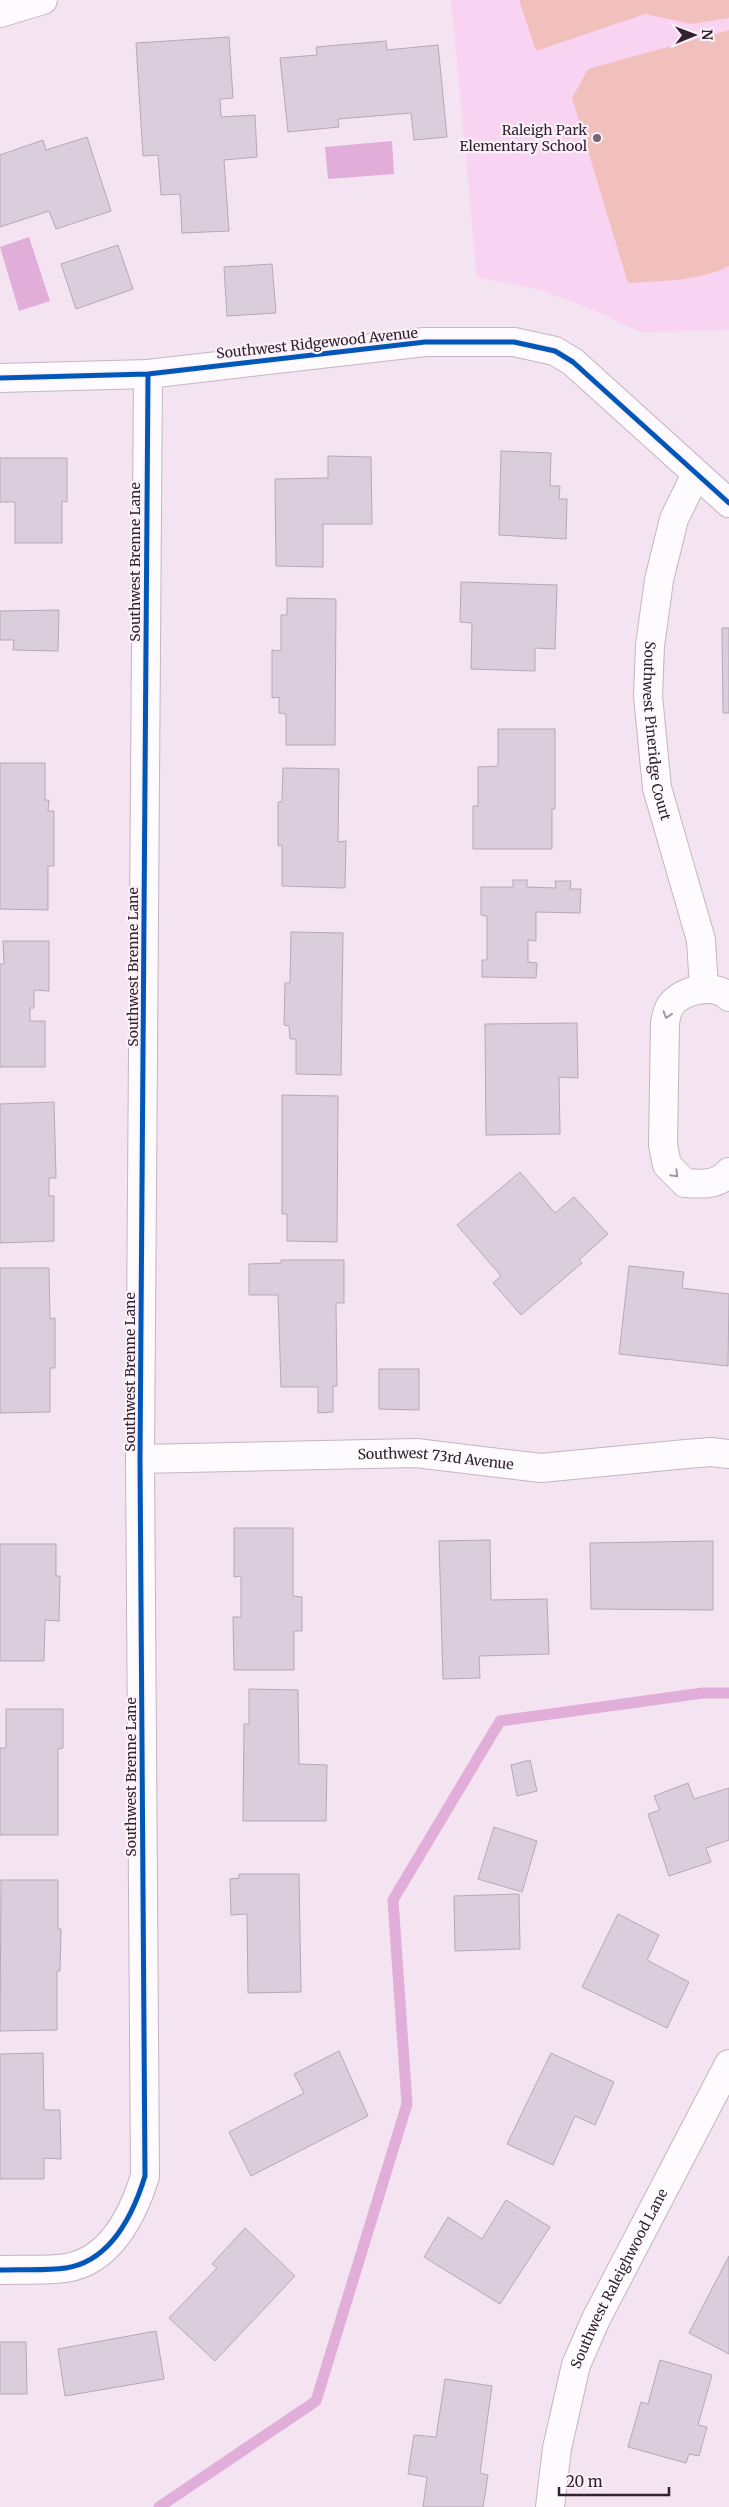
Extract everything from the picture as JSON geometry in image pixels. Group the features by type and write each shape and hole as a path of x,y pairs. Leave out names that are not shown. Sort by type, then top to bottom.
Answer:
{"street":[{"path":"0,13 43,0"},
{"name":"Southwest Ridgewood Avenue","path":"0,378 148,374 425,342 514,342 536,345 555,351 573,362 729,503"},
{"name":"Southwest Brenne Lane","path":"0,2270 66,2268 86,2261 102,2250 120,2231 136,2206 145,2176 140,1459 148,374"},
{"name":"Southwest Pineridge Court","path":"696,474 674,519 659,580 650,646 648,696 657,788 716,993 680,996 670,1006 665,1023 663,1145 667,1165 685,1183 706,1184 725,1177 729,1172"},
{"name":"Southwest 73rd Avenue","path":"140,1459 416,1453 540,1468 711,1452 729,1454"},
{"name":"Southwest Raleighwood Lane","path":"550,2507 557,2448 576,2365 596,2319 729,2064"}],"shaded area":[{"name":"Raleigh Park Elementary School","path":"451,0 729,0 729,330 640,332 596,311 541,290 477,277"},
{"path":"519,0 729,0 729,18 691,24 645,14 536,51"},
{"path":"729,30 729,266 706,275 667,281 628,283 572,98 588,69"},
{"path":"392,141 394,174 328,179 325,147"},
{"path":"29,237 50,301 19,311 0,247"}],"building":[{"path":"229,37 233,98 220,99 221,117 255,115 257,157 224,160 229,231 182,233 180,194 161,195 158,155 143,156 136,43"},
{"path":"386,41 387,50 438,45 447,137 414,140 411,113 338,119 339,127 288,132 280,58 317,55 316,47"},
{"path":"87,137 111,211 56,229 49,211 0,227 0,155 43,140 46,150"},
{"path":"118,245 133,289 76,309 61,264"},
{"path":"272,264 276,313 227,316 224,267"},
{"path":"501,451 551,453 550,486 560,486 559,499 567,499 566,539 499,535"},
{"path":"328,456 371,457 372,524 323,524 323,567 276,566 275,479 328,478"},
{"path":"0,458 67,458 67,502 62,501 62,543 15,543 15,502 0,502"},
{"path":"461,582 557,585 555,649 535,648 535,671 471,669 472,623 460,622"},
{"path":"287,598 336,599 335,745 286,745 286,714 279,713 279,697 272,698 272,650 281,651 281,615 287,615"},
{"path":"59,610 58,651 13,650 14,640 0,640 0,611"},
{"path":"722,628 729,628 729,713 723,713"},
{"path":"498,729 555,729 555,809 552,809 552,849 473,849 473,806 478,806 478,767 498,766"},
{"path":"0,763 45,763 45,800 49,800 48,811 54,811 54,866 48,866 48,910 0,909"},
{"path":"283,768 339,769 338,842 346,841 345,888 282,886 282,845 278,846 278,802 282,802"},
{"path":"513,880 527,880 527,887 556,888 555,881 571,881 570,889 581,889 580,913 536,912 536,941 528,940 528,962 537,963 536,978 482,977 482,960 487,960 487,916 481,915 481,887 513,887"},
{"path":"291,932 343,933 341,1075 296,1074 296,1039 290,1039 289,1026 284,1025 285,983 290,983"},
{"path":"3,941 49,941 49,991 34,990 34,1008 30,1008 30,1021 45,1021 45,1067 0,1067 0,964 4,964"},
{"path":"577,1023 578,1078 559,1077 560,1134 486,1135 485,1024"},
{"path":"282,1095 338,1096 337,1242 287,1241 287,1214 282,1214"},
{"path":"54,1102 56,1178 49,1178 49,1196 54,1196 54,1241 0,1243 0,1104"},
{"path":"520,1172 555,1213 574,1197 608,1234 579,1260 582,1263 521,1315 493,1283 501,1276 457,1225"},
{"path":"281,1260 344,1260 344,1303 336,1303 337,1386 333,1386 333,1412 318,1413 318,1387 281,1387 278,1295 249,1295 249,1264 281,1263"},
{"path":"629,1266 684,1272 682,1288 729,1294 728,1366 619,1354"},
{"path":"0,1268 49,1268 50,1319 55,1318 55,1368 50,1368 50,1412 0,1413"},
{"path":"379,1369 419,1369 419,1410 379,1409"},
{"path":"234,1528 293,1528 293,1596 302,1597 302,1631 294,1631 294,1670 234,1670 233,1617 241,1617 241,1576 234,1577"},
{"path":"490,1540 491,1600 547,1599 549,1654 479,1656 480,1678 443,1679 439,1541"},
{"path":"713,1541 713,1610 591,1609 590,1543"},
{"path":"0,1544 56,1544 56,1576 60,1576 59,1621 45,1620 44,1661 0,1661"},
{"path":"249,1689 298,1690 299,1764 327,1765 326,1821 243,1821 244,1724 249,1724"},
{"path":"6,1709 63,1709 63,1748 58,1749 58,1835 0,1835 0,1748 6,1748"},
{"path":"530,1760 537,1791 517,1796 511,1765"},
{"path":"688,1783 694,1799 729,1788 729,1840 706,1848 711,1862 669,1876 648,1814 660,1810 654,1796"},
{"path":"494,1827 537,1841 522,1892 478,1879"},
{"path":"239,1874 299,1874 301,1992 248,1993 247,1914 231,1915 230,1879 239,1878"},
{"path":"1,1880 58,1880 58,1929 61,1929 60,1971 57,1971 57,2030 0,2031"},
{"path":"519,1894 520,1949 455,1951 454,1896"},
{"path":"618,1914 659,1935 647,1960 689,1982 667,2028 582,1987"},
{"path":"339,2051 368,2116 251,2176 229,2132 304,2093 294,2074"},
{"path":"43,2053 44,2110 60,2110 61,2159 44,2158 44,2179 0,2179 0,2054"},
{"path":"551,2053 614,2082 595,2125 575,2116 553,2165 507,2144"},
{"path":"506,2200 550,2227 500,2304 424,2257 448,2217 482,2239"},
{"path":"245,2228 295,2276 215,2361 169,2318 217,2268 212,2264"},
{"path":"729,2256 729,2354 689,2333"},
{"path":"156,2331 164,2379 65,2396 58,2349"},
{"path":"0,2342 26,2342 27,2394 0,2394"},
{"path":"660,2360 712,2375 698,2425 707,2427 699,2456 689,2454 686,2463 628,2447 641,2402 648,2404"},
{"path":"445,2379 492,2386 480,2473 488,2475 483,2507 423,2507 427,2477 408,2474 414,2435 436,2437"}],"waterway":[{"path":"159,2507 316,2401 407,2104 393,1900 500,1721 703,1693 729,1693"}],"cycle path":[{"path":"0,378 148,374 425,342 514,342 555,351 573,362 729,503"},
{"path":"0,2270 66,2268 82,2264 95,2256 118,2234 134,2206 145,2176 140,1459 148,374"}],"place":[{"name":"Raleigh Park Elementary School","path":"597,138"}]}
